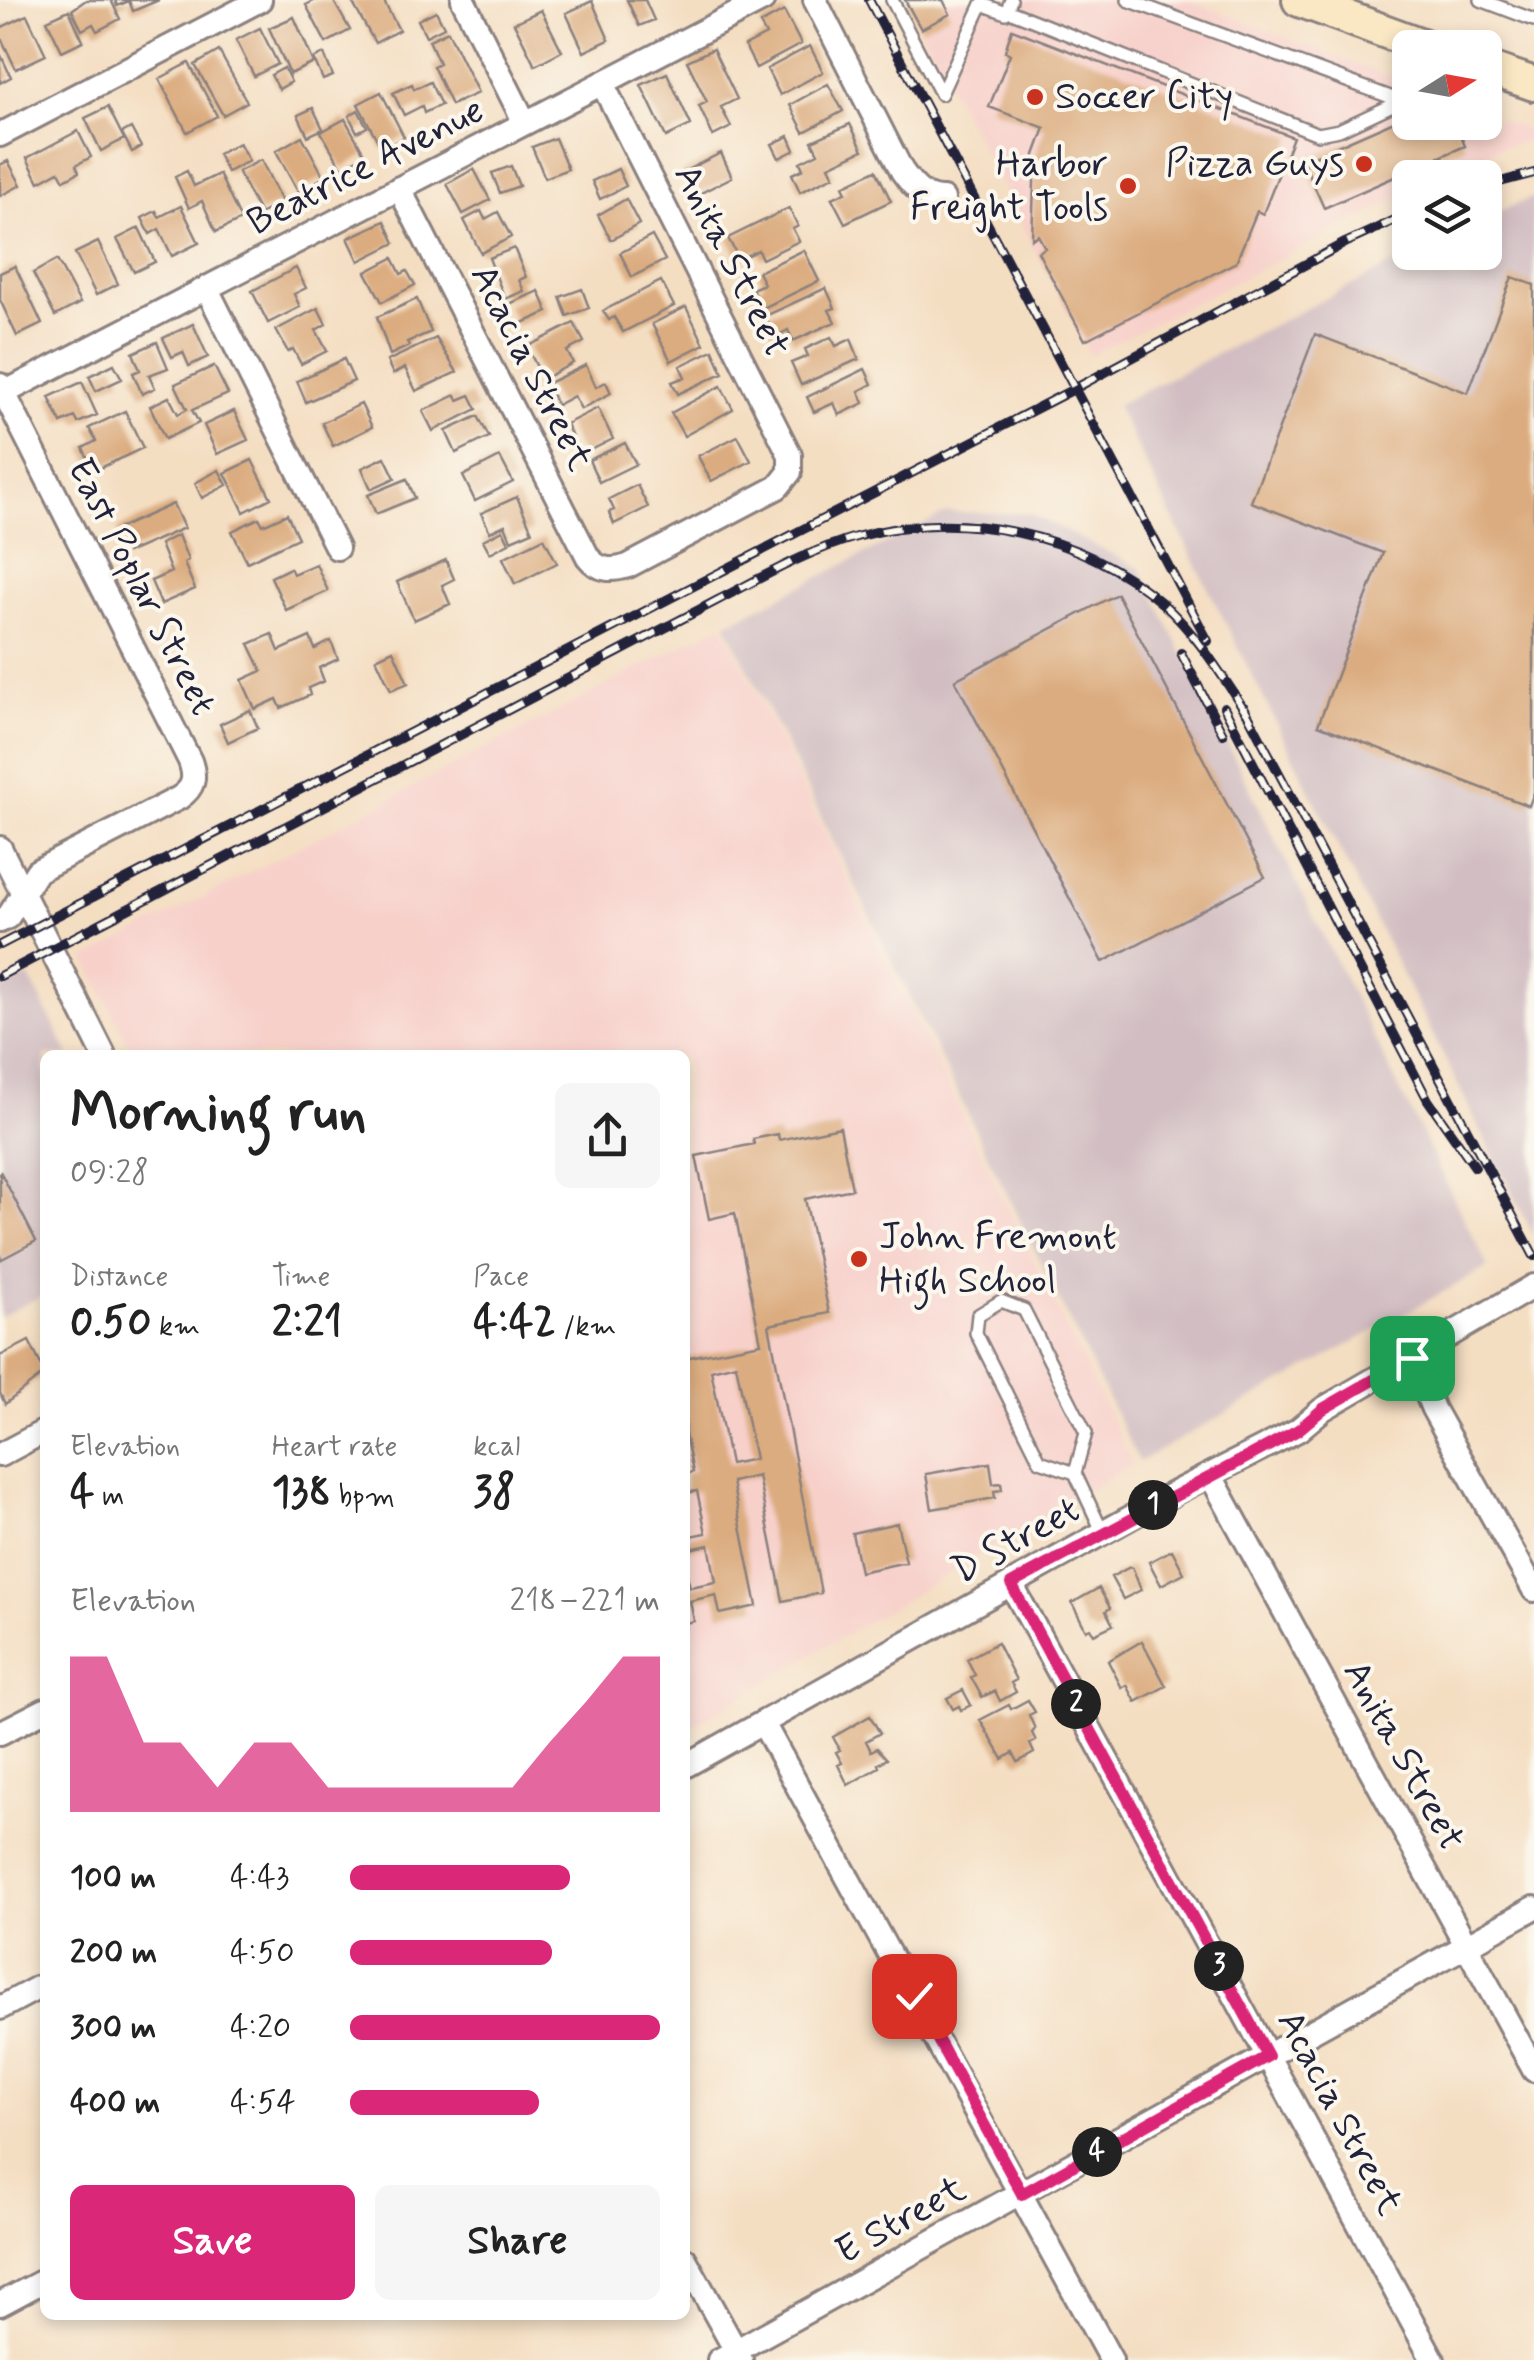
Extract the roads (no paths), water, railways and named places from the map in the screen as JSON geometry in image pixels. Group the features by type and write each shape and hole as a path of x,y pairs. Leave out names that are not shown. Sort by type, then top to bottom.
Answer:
{"main road":[{"path":"1300,0 1392,34"},
{"path":"1502,73 1534,84"}],"street":[{"path":"0,135 260,0"},
{"path":"464,0 526,123"},
{"name":"Beatrice Avenue","path":"1,391 207,289 763,0"},
{"path":"815,0 902,171 921,192 943,199"},
{"name":"Anita Street","path":"602,83 790,455 790,472 778,487 628,566 609,570"},
{"name":"Acacia Street","path":"399,188 588,557 609,570"},
{"path":"207,289 337,548"},
{"name":"East Poplar Street","path":"1,391 190,761 194,778 189,791 37,871 22,894"},
{"path":"0,848 95,1050"},
{"path":"0,922 8,917 22,894"},
{"name":"D Street","path":"690,1763 1102,1533 1298,1430 1323,1409 1534,1286"},
{"path":"1412,1358 1434,1409 1534,1590"},
{"path":"0,1455 40,1434"},
{"name":"Anita Street","path":"1211,1476 1534,2070"},
{"name":"Acacia Street","path":"1011,1584 1432,2360"},
{"path":"0,1734 40,1713"},
{"path":"763,1723 1111,2360"},
{"name":"E Street","path":"732,2357 1534,1908"},
{"path":"0,2008 40,1987"},
{"path":"690,2269 732,2357"},
{"path":"0,2304 40,2283"}],"lane":[{"path":"892,0 941,94 982,4 1006,13 1009,5 1318,134 1339,130 1392,105"},
{"path":"1128,0 1392,98"},
{"path":"1481,0 1534,20"},
{"path":"1074,1472 1040,1461 976,1333 978,1315 1002,1301 1024,1310 1086,1433 1074,1472 1102,1533"}],"railway":[{"path":"869,0 1208,641"},
{"path":"1502,181 1534,173"},
{"path":"0,945 1392,221"},
{"path":"0,976 786,565 856,537 937,525 977,526 1018,533 1095,559 1130,579 1176,616 1250,718"},
{"path":"1181,653 1223,734"},
{"path":"1224,707 1428,1100 1475,1167"},
{"path":"1244,707 1534,1256"}],"place":[{"name":"Soccer City","path":"1035,97"},
{"name":"Pizza Guys","path":"1364,164"},
{"name":"Harbor Freight Tools","path":"1128,186"},
{"name":"John Fremont High School","path":"859,1259"}]}
